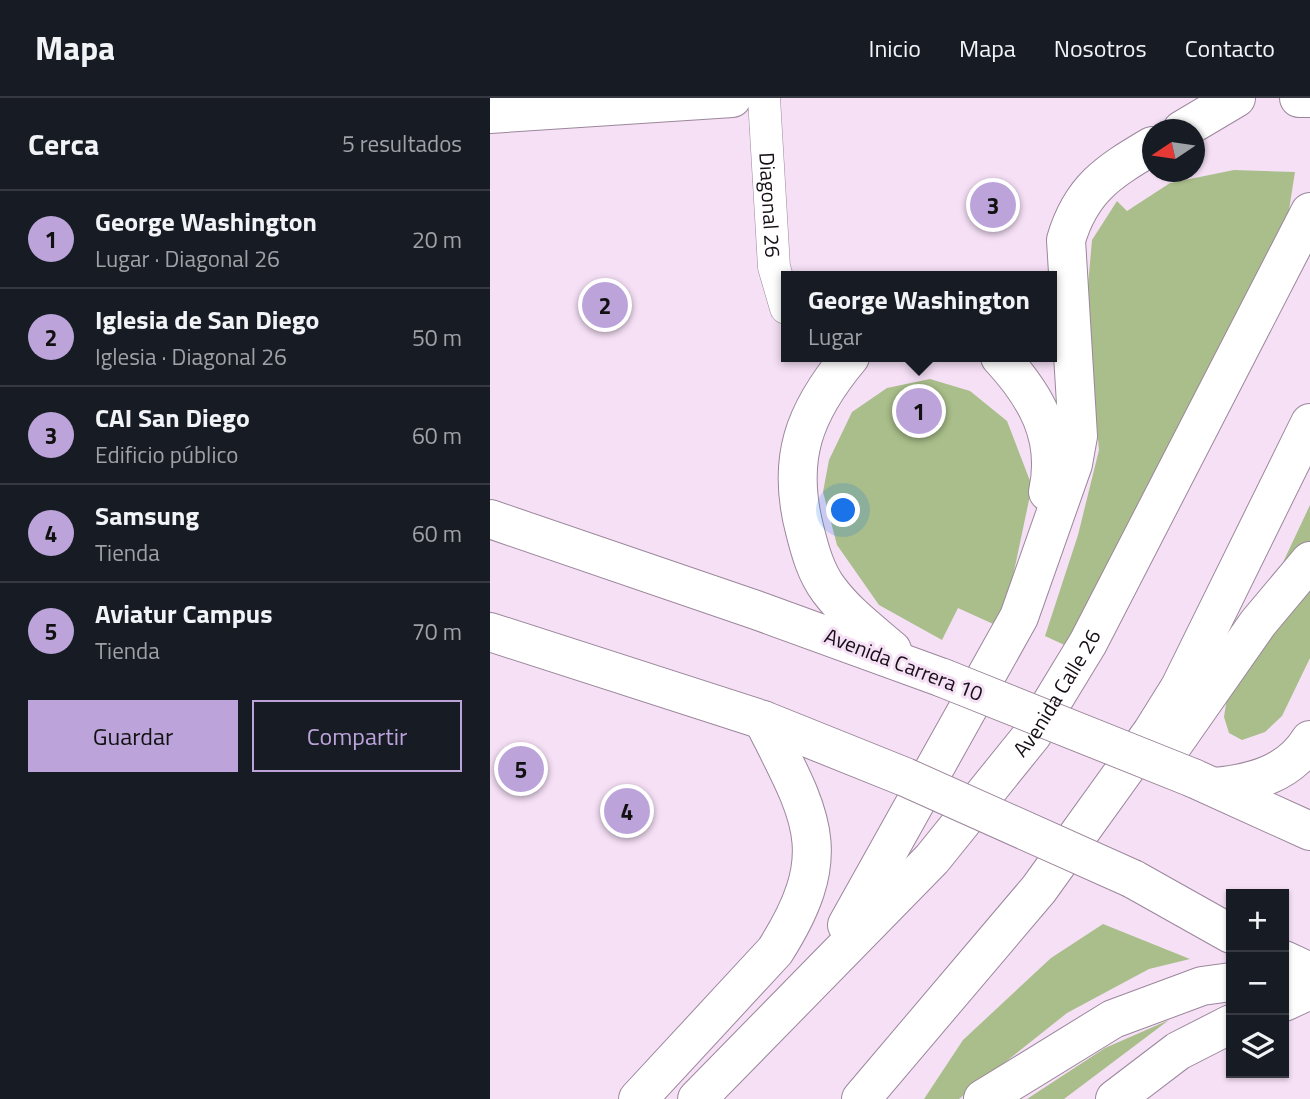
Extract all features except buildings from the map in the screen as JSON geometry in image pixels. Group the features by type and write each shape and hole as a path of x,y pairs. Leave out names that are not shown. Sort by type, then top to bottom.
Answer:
{"main road":[{"path":"490,114 732,98"},
{"path":"1201,119 1236,98"},
{"path":"1300,98 1310,98"},
{"path":"822,969 1019,617 1073,464 1078,436 1066,240 1074,214 1087,192 1142,153"},
{"name":"Avenida Calle 26","path":"697,1099 932,859 1032,735 1088,643 1310,212"},
{"path":"838,362 803,432 796,483 812,557 827,589 854,617 926,671"},
{"path":"1005,362 1023,381 1043,414 1051,445 1051,478 1019,617"},
{"path":"862,1099 1039,889 1152,732 1180,687 1310,423"},
{"name":"Avenida Carrera 10","path":"490,519 926,671 1204,783 1310,831"},
{"path":"1039,889 1138,792 1258,623 1310,561"},
{"path":"490,632 763,720 905,777 1133,879 1226,931"},
{"path":"639,1099 775,951 793,923 807,892 813,870 813,847 805,809 763,720"},
{"path":"1204,783 1246,783 1271,775 1303,751 1310,740"},
{"path":"1289,962 1310,972"},
{"path":"1289,981 1310,981"},
{"path":"984,1099 1113,1019 1202,986 1226,983"},
{"path":"1289,1000 1310,990"},
{"path":"1115,1099 1178,1051 1226,1027"}],"street":[{"name":"Diagonal 26","path":"765,98 774,267 781,290"}],"green space":[{"path":"1234,170 1295,172 1288,216 1071,648 1045,636 1078,535 1099,450 1086,308 1092,240 1117,201 1127,211 1170,183 1205,182 1205,176"},
{"path":"930,379 970,391 1007,421 1032,486 1002,628 958,608 942,640 879,605 837,545 823,492 829,460 852,412 887,388"},
{"path":"1310,505 1310,544 1270,590"},
{"path":"1310,575 1310,658 1282,716 1265,732 1242,740 1229,733 1224,717 1229,685"},
{"path":"1103,924 1190,959 1149,969 1067,1013 959,1099 924,1099 963,1040 1051,958"},
{"path":"1169,1020 1064,1099 1027,1099 1105,1048"}],"place":[{"name":"CAI San Diego","path":"993,205"},
{"name":"Iglesia de San Diego","path":"605,305"},
{"name":"George Washington","path":"919,411"},
{"name":"Aviatur Campus","path":"521,769"},
{"name":"Samsung","path":"627,811"}]}
